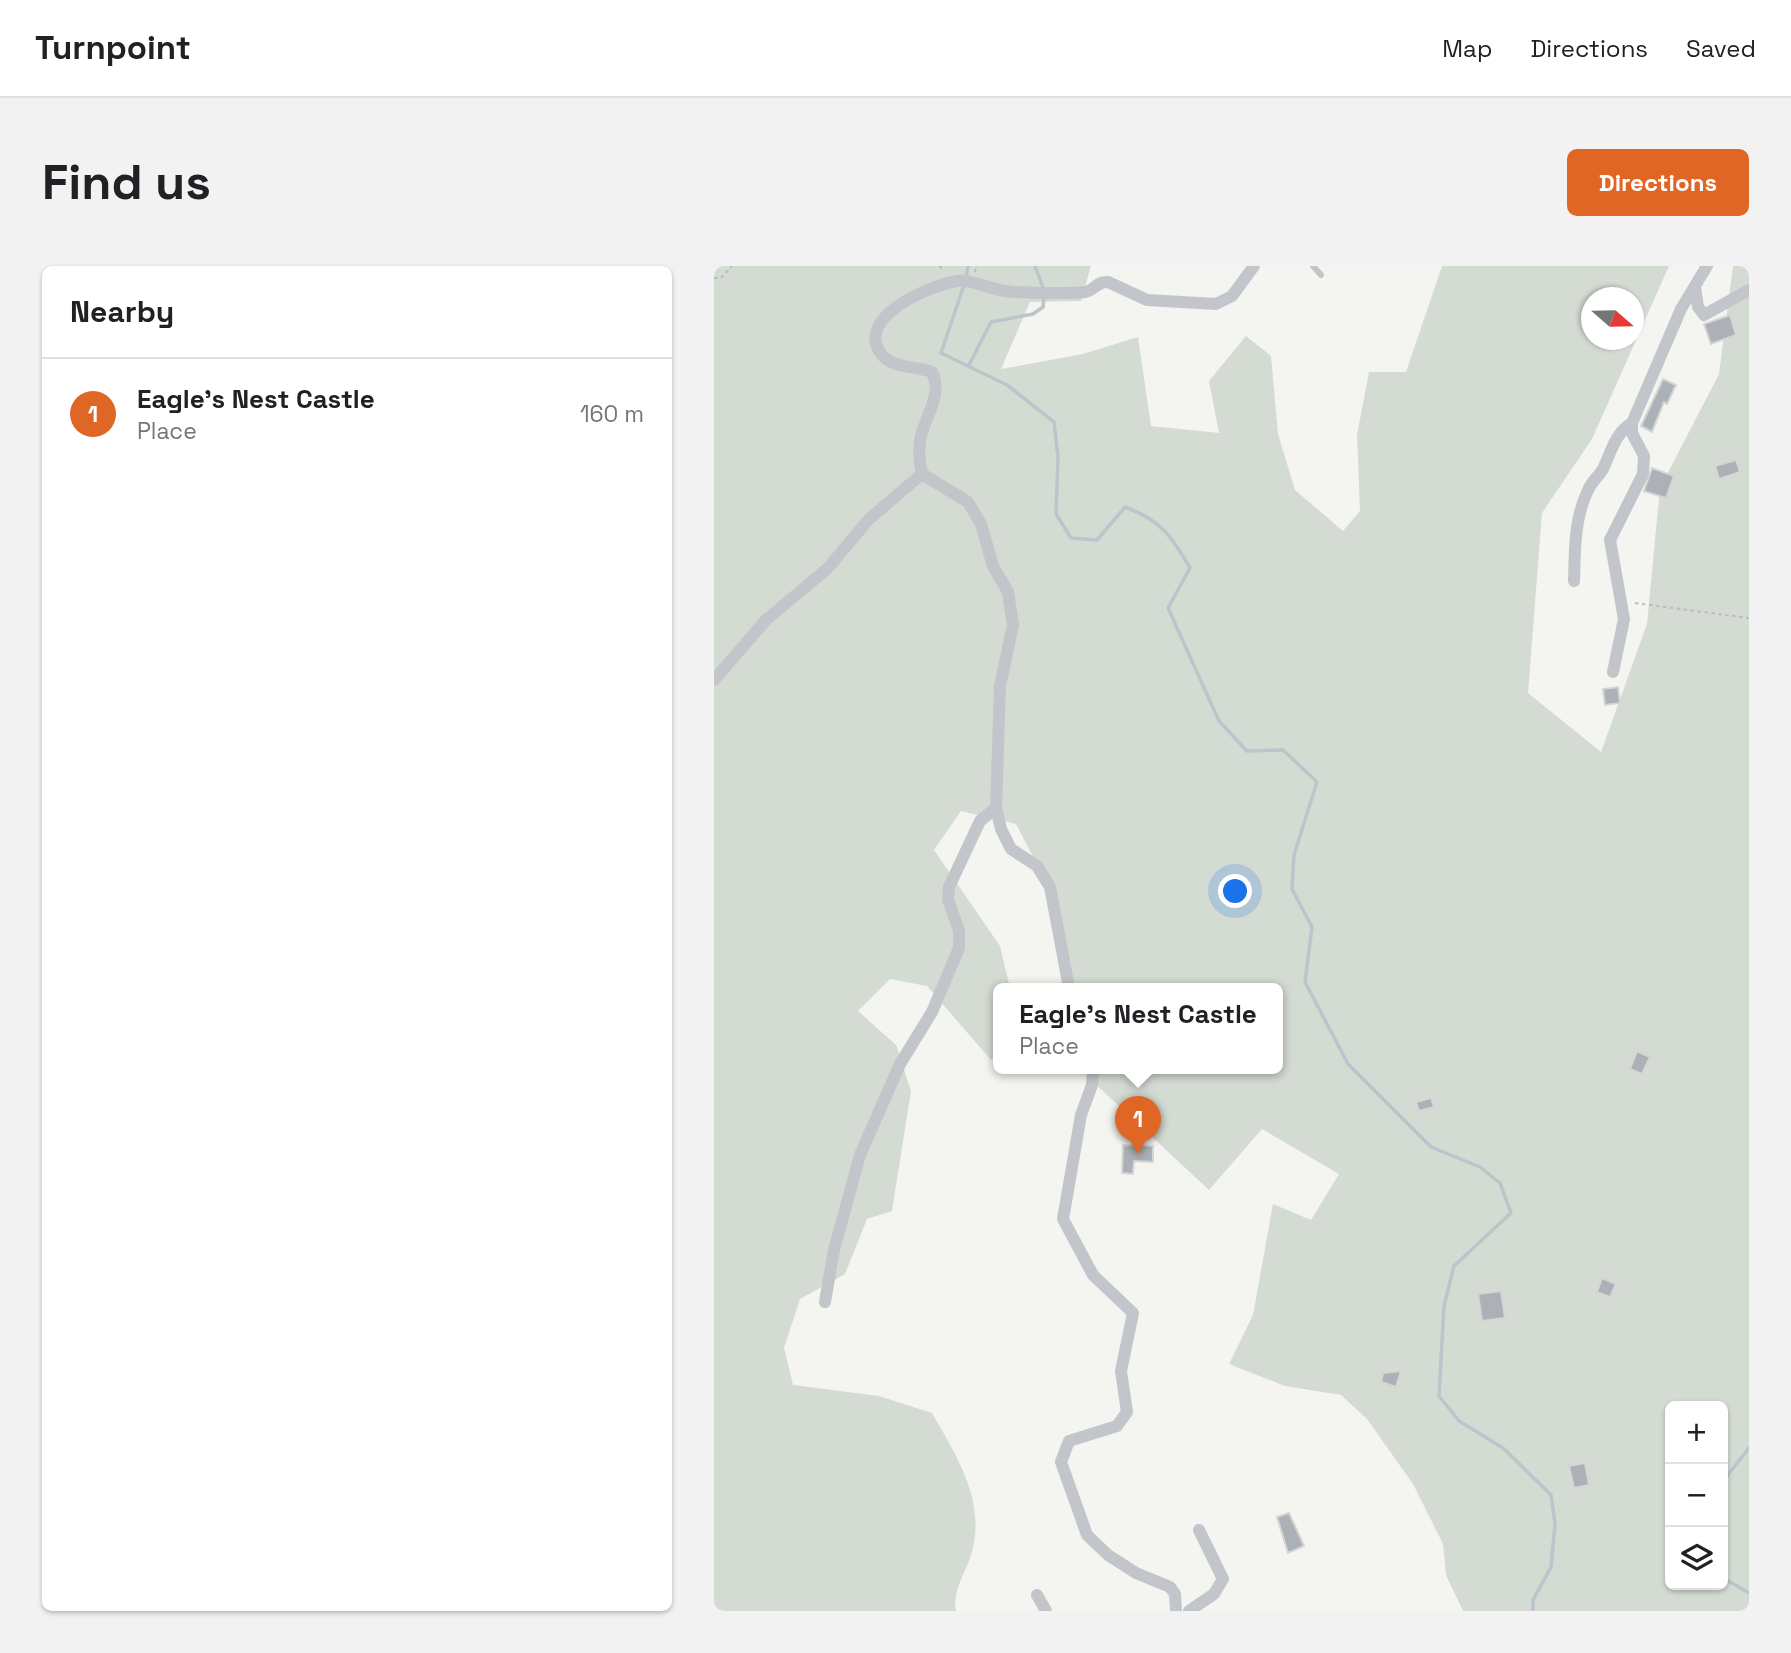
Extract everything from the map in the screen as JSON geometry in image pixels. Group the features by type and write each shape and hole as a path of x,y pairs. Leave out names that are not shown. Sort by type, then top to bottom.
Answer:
{"street":[{"path":"1068,983 1050,887 1037,866 1011,849 1001,829 996,808 1000,686 1010,647 1012,611 1008,592 993,566 974,511 968,502 922,474 918,456 921,434 930,413 936,380 932,372 898,365 883,355 876,341 878,326 903,302 965,282 1009,292 1085,292 1101,281 1147,300 1216,303 1232,296 1254,266"},
{"path":"1613,672 1622,634 1624,602 1610,540 1645,468 1644,456 1632,433 1632,423 1681,309 1707,266"},
{"path":"1695,287 1698,307 1704,315 1749,290"},
{"path":"1574,581 1576,532 1586,494 1594,478 1602,470 1619,433 1632,423"},
{"path":"714,680 766,620 828,568 869,519 922,474"},
{"path":"825,1302 834,1250 860,1155 900,1064 932,1012 959,948 959,930 948,900 949,887 980,821 996,808"},
{"path":"1093,1074 1092,1086 1081,1115 1063,1219 1093,1275 1133,1313 1121,1371 1128,1406 1117,1426 1069,1441 1061,1462 1087,1535 1108,1555 1136,1573 1170,1587 1175,1594 1176,1611"},
{"path":"1189,1611 1214,1594 1223,1579 1221,1569 1199,1530"},
{"path":"1037,1595 1046,1611"}],"lane":[{"path":"1313,266 1321,275"}],"path":[{"path":"714,278 720,278 732,266"},
{"path":"1624,602 1668,605 1749,618"}],"shaded area":[{"path":"714,266 1091,266 1081,301 1030,302 1001,369 1083,354 1138,337 1151,426 1219,433 1209,381 1246,336 1271,356 1278,434 1295,490 1343,531 1360,511 1357,435 1369,372 1406,372 1442,266 1669,266 1644,322 1644,287 1581,287 1581,350 1632,350 1592,439 1542,513 1528,693 1601,752 1647,624 1660,488 1719,374 1733,266 1749,266 1749,1611 1463,1611 1446,1575 1443,1544 1413,1484 1367,1419 1341,1395 1285,1386 1229,1364 1253,1315 1273,1204 1311,1220 1339,1174 1262,1129 1209,1190 1090,1079 1089,1074 1283,1074 1283,983 1067,983 1045,880 1016,824 961,811 934,850 1000,946 1009,983 993,983 993,1058 991,1060 927,986 890,979 858,1011 896,1045 911,1091 892,1211 867,1219 845,1274 800,1299 784,1348 793,1385 879,1396 932,1413 960,1463 972,1498 975,1517 971,1555 957,1590 956,1611 714,1611"}],"building":[{"path":"1730,315 1736,335 1711,344 1704,324"},
{"path":"1663,379 1676,385 1667,404 1664,402 1652,432 1641,426"},
{"path":"1736,460 1740,472 1719,479 1715,466"},
{"path":"1652,468 1674,476 1666,498 1644,491"},
{"path":"1618,687 1620,703 1605,705 1603,689"},
{"path":"1637,1051 1650,1057 1642,1074 1630,1069"},
{"path":"1431,1098 1434,1107 1419,1111 1416,1102"},
{"path":"1123,1145 1153,1146 1153,1162 1134,1161 1133,1174 1122,1173"},
{"path":"1602,1278 1616,1284 1610,1297 1597,1292"},
{"path":"1501,1291 1505,1318 1482,1321 1478,1294"},
{"path":"1401,1371 1396,1387 1381,1382 1383,1373"},
{"path":"1585,1463 1589,1485 1574,1488 1569,1466"},
{"path":"1289,1513 1304,1546 1288,1553 1277,1517"}],"waterway":[{"path":"966,278 968,266"},
{"path":"1035,266 1044,290"},
{"path":"964,285 941,353 1007,385 1054,422 1058,457 1056,514 1071,538 1097,540 1125,507 1157,524 1177,547 1190,568 1168,608 1219,721 1247,751 1283,750 1317,782 1294,855 1292,889 1312,927 1305,982 1348,1064 1431,1147 1480,1167 1500,1183 1511,1213 1454,1266 1444,1306 1439,1396 1459,1421 1503,1448 1551,1495 1555,1524 1551,1567 1533,1600 1533,1611"},
{"path":"969,365 991,322 1033,314 1043,307 1044,297"},
{"path":"1728,1475 1749,1448"},
{"path":"1728,1581 1749,1593"}],"place":[{"name":"Eagle’s Nest Castle","path":"1138,1154"}]}
